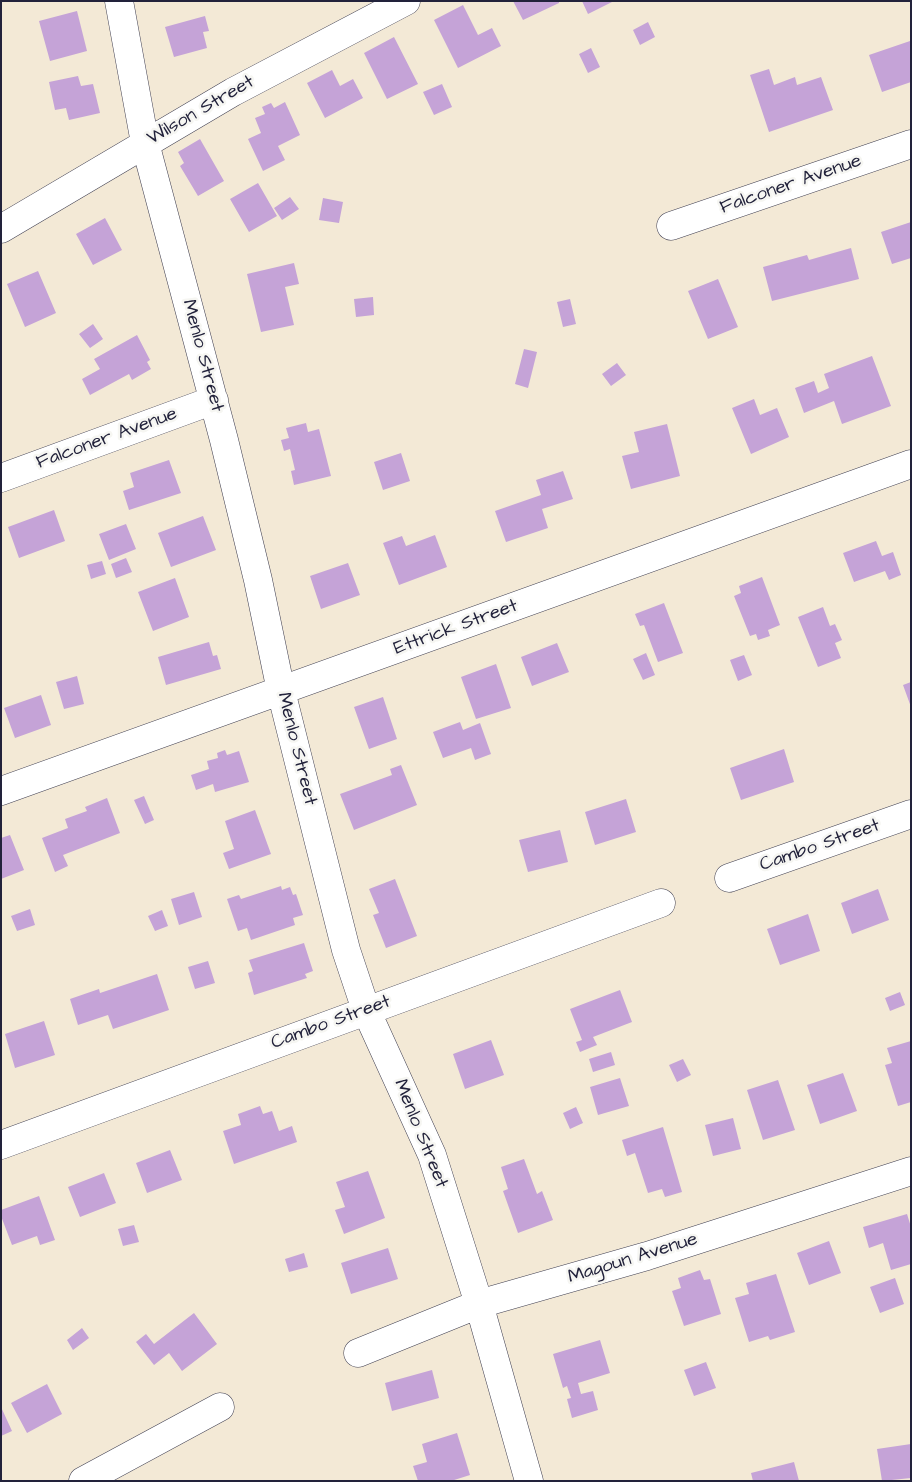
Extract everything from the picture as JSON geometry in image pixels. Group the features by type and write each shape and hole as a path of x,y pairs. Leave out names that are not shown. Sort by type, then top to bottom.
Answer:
{"street":[{"name":"Menlo Street","path":"119,1 144,143 214,400 251,550 281,691 346,950 366,1010 432,1156 479,1304 529,1481"},
{"name":"Wilson Street","path":"1,229 144,143 278,67 406,1"},
{"name":"Falconer Avenue","path":"671,226 911,144"},
{"name":"Falconer Avenue","path":"1,478 214,400"},
{"name":"Ettrick Street","path":"1,791 911,464"},
{"name":"Cambo Street","path":"729,878 911,814"},
{"name":"Cambo Street","path":"1,1145 661,902"},
{"name":"Magoun Avenue","path":"358,1353 479,1304 648,1256 911,1171"},
{"path":"83,1481 220,1407"}],"building":[{"path":"513,1 559,1 559,3 523,20"},
{"path":"582,1 614,1 588,14"},
{"path":"463,5 478,35 492,28 501,46 458,68 434,20"},
{"path":"77,11 87,51 50,61 39,21"},
{"path":"205,16 209,31 203,32 207,48 174,57 165,27"},
{"path":"648,22 655,37 640,45 633,30"},
{"path":"394,37 418,84 387,99 364,53"},
{"path":"910,41 911,82 882,92 869,55"},
{"path":"591,48 600,67 588,73 579,54"},
{"path":"769,69 774,85 795,77 797,85 821,77 833,110 769,132 750,75"},
{"path":"332,70 340,86 353,79 363,98 325,118 307,83"},
{"path":"78,76 81,86 93,84 100,113 69,120 66,108 55,110 49,82"},
{"path":"442,84 452,107 434,115 423,92"},
{"path":"285,102 300,135 278,146 285,160 263,171 248,139 261,133 255,118 265,114 262,107 271,103 274,108"},
{"path":"200,139 224,181 198,196 180,166 184,163 178,152"},
{"path":"258,183 277,216 249,232 230,199"},
{"path":"290,197 299,209 282,220 274,208"},
{"path":"323,198 343,202 339,223 319,220"},
{"path":"105,218 122,250 93,265 76,234"},
{"path":"911,222 911,258 892,264 881,232"},
{"path":"851,248 859,279 772,301 763,267 807,255 809,260"},
{"path":"294,263 299,284 285,287 294,325 261,332 247,274"},
{"path":"38,271 56,313 25,327 7,284"},
{"path":"718,279 738,327 708,339 688,291"},
{"path":"373,297 374,315 356,317 354,299"},
{"path":"570,299 576,324 563,327 557,302"},
{"path":"93,324 103,339 90,348 79,334"},
{"path":"137,335 150,360 147,362 151,369 132,380 129,374 90,395 82,379 100,369 94,359"},
{"path":"524,349 537,352 528,388 515,384"},
{"path":"872,356 891,406 842,424 834,401 804,413 795,388 814,381 818,393 829,388 824,374"},
{"path":"617,363 626,375 611,386 602,374"},
{"path":"754,399 760,415 777,408 789,437 751,454 732,408"},
{"path":"306,423 308,432 319,429 331,476 294,485 291,471 295,470 290,449 284,451 281,440 289,438 286,428"},
{"path":"667,424 680,476 631,489 622,456 639,452 634,432"},
{"path":"401,453 410,481 383,490 374,462"},
{"path":"169,460 181,493 129,510 123,491 134,487 130,473"},
{"path":"563,471 573,499 542,509 548,528 506,542 495,511 541,495 536,480"},
{"path":"54,510 65,541 19,558 8,527"},
{"path":"203,516 216,550 171,567 158,533"},
{"path":"126,524 136,549 109,560 99,534"},
{"path":"435,535 447,567 399,585 383,543 402,536 406,546"},
{"path":"876,541 882,556 893,552 901,575 889,580 885,571 854,582 843,553"},
{"path":"126,558 132,572 116,578 111,564"},
{"path":"102,561 106,574 91,579 87,565"},
{"path":"348,563 360,595 321,609 310,576"},
{"path":"762,577 780,625 768,630 770,636 758,640 756,634 750,636 734,596 741,593 739,586"},
{"path":"175,578 189,617 153,631 138,592"},
{"path":"664,603 683,653 658,662 644,625 640,626 635,614"},
{"path":"823,607 830,626 835,624 842,640 835,643 841,658 818,667 798,617"},
{"path":"209,642 213,656 217,655 221,669 166,685 158,657"},
{"path":"557,643 569,672 532,686 521,657"},
{"path":"646,653 655,675 643,680 633,659"},
{"path":"744,655 752,675 738,681 730,660"},
{"path":"496,664 511,708 476,719 461,677"},
{"path":"77,676 84,704 64,709 56,682"},
{"path":"911,682 911,707 903,685"},
{"path":"41,695 51,725 15,738 4,708"},
{"path":"383,697 397,739 369,749 354,707"},
{"path":"460,722 463,730 480,723 491,754 475,760 471,748 443,758 433,732"},
{"path":"784,749 794,782 741,800 730,768"},
{"path":"225,750 227,755 239,751 249,782 215,792 213,784 196,790 191,775 209,769 207,761 218,758 217,753"},
{"path":"401,765 417,805 354,830 340,794 392,775 390,769"},
{"path":"144,796 154,820 145,824 134,800"},
{"path":"107,798 120,833 63,855 68,866 55,872 42,838 68,828 65,819 87,811 85,807"},
{"path":"626,799 636,832 595,845 585,812"},
{"path":"255,810 271,854 229,869 223,853 234,849 225,821"},
{"path":"560,830 568,862 528,872 519,840"},
{"path":"10,835 24,870 1,879 1,838"},
{"path":"395,879 417,936 386,948 373,915 379,913 369,889"},
{"path":"281,886 282,890 290,887 293,895 296,894 303,915 293,918 295,925 251,940 247,928 238,931 227,899 239,895 241,899"},
{"path":"878,889 889,920 852,934 841,903"},
{"path":"194,892 202,917 179,925 171,899"},
{"path":"30,909 35,925 17,931 11,916"},
{"path":"162,910 168,926 155,931 148,916"},
{"path":"808,914 820,951 780,965 767,929"},
{"path":"304,943 313,971 305,974 307,978 254,995 248,973 253,971 249,960"},
{"path":"208,961 215,983 195,989 188,967"},
{"path":"157,974 169,1010 113,1029 108,1015 78,1025 70,999 99,989 100,993"},
{"path":"620,990 632,1022 593,1037 597,1045 580,1052 576,1042 582,1040 570,1009"},
{"path":"900,992 905,1005 890,1011 885,998"},
{"path":"44,1021 55,1055 15,1068 5,1034"},
{"path":"491,1040 504,1075 465,1089 453,1054"},
{"path":"911,1041 911,1102 898,1106 885,1065 892,1063 887,1048"},
{"path":"611,1052 615,1065 593,1072 589,1059"},
{"path":"683,1059 691,1075 677,1082 669,1065"},
{"path":"843,1073 857,1111 820,1124 807,1085"},
{"path":"620,1078 629,1106 598,1115 590,1087"},
{"path":"778,1080 795,1130 763,1140 747,1090"},
{"path":"260,1106 263,1114 272,1111 279,1131 292,1126 297,1142 234,1164 223,1131 241,1125 238,1114"},
{"path":"576,1107 583,1123 570,1129 563,1113"},
{"path":"733,1118 741,1149 713,1156 705,1125"},
{"path":"663,1127 682,1192 665,1197 662,1189 648,1193 635,1153 627,1156 622,1140"},
{"path":"170,1150 182,1180 147,1193 136,1163"},
{"path":"524,1159 537,1194 542,1191 553,1220 518,1233 503,1191 508,1189 501,1167"},
{"path":"368,1171 385,1218 344,1234 335,1210 345,1207 336,1182"},
{"path":"104,1173 116,1203 80,1217 68,1187"},
{"path":"39,1196 55,1240 40,1245 37,1236 12,1245 1,1216 1,1210"},
{"path":"907,1214 911,1227 911,1264 891,1270 883,1243 869,1248 863,1227"},
{"path":"134,1225 139,1242 123,1246 118,1229"},
{"path":"829,1241 841,1273 809,1285 797,1253"},
{"path":"388,1248 398,1279 351,1294 341,1263"},
{"path":"304,1253 308,1267 289,1272 285,1259"},
{"path":"700,1270 704,1280 710,1279 721,1314 684,1326 672,1291 681,1288 678,1278"},
{"path":"776,1274 795,1332 770,1340 768,1336 749,1342 735,1298 749,1294 746,1283"},
{"path":"895,1278 904,1304 880,1313 870,1287"},
{"path":"194,1313 217,1344 182,1371 169,1353 154,1365 136,1342 146,1334 154,1344"},
{"path":"82,1328 89,1338 73,1350 67,1340"},
{"path":"600,1340 610,1373 578,1383 581,1394 593,1391 598,1410 572,1418 567,1399 571,1398 567,1386 563,1388 553,1354"},
{"path":"706,1362 716,1388 694,1396 684,1370"},
{"path":"432,1370 439,1398 392,1411 385,1383"},
{"path":"47,1384 62,1414 27,1433 11,1403"},
{"path":"1,1407 12,1431 1,1436"},
{"path":"457,1433 470,1475 451,1481 418,1481 413,1466 427,1462 422,1444"},
{"path":"911,1444 911,1478 882,1481 877,1449"},
{"path":"794,1462 799,1481 753,1481 751,1473"}]}
